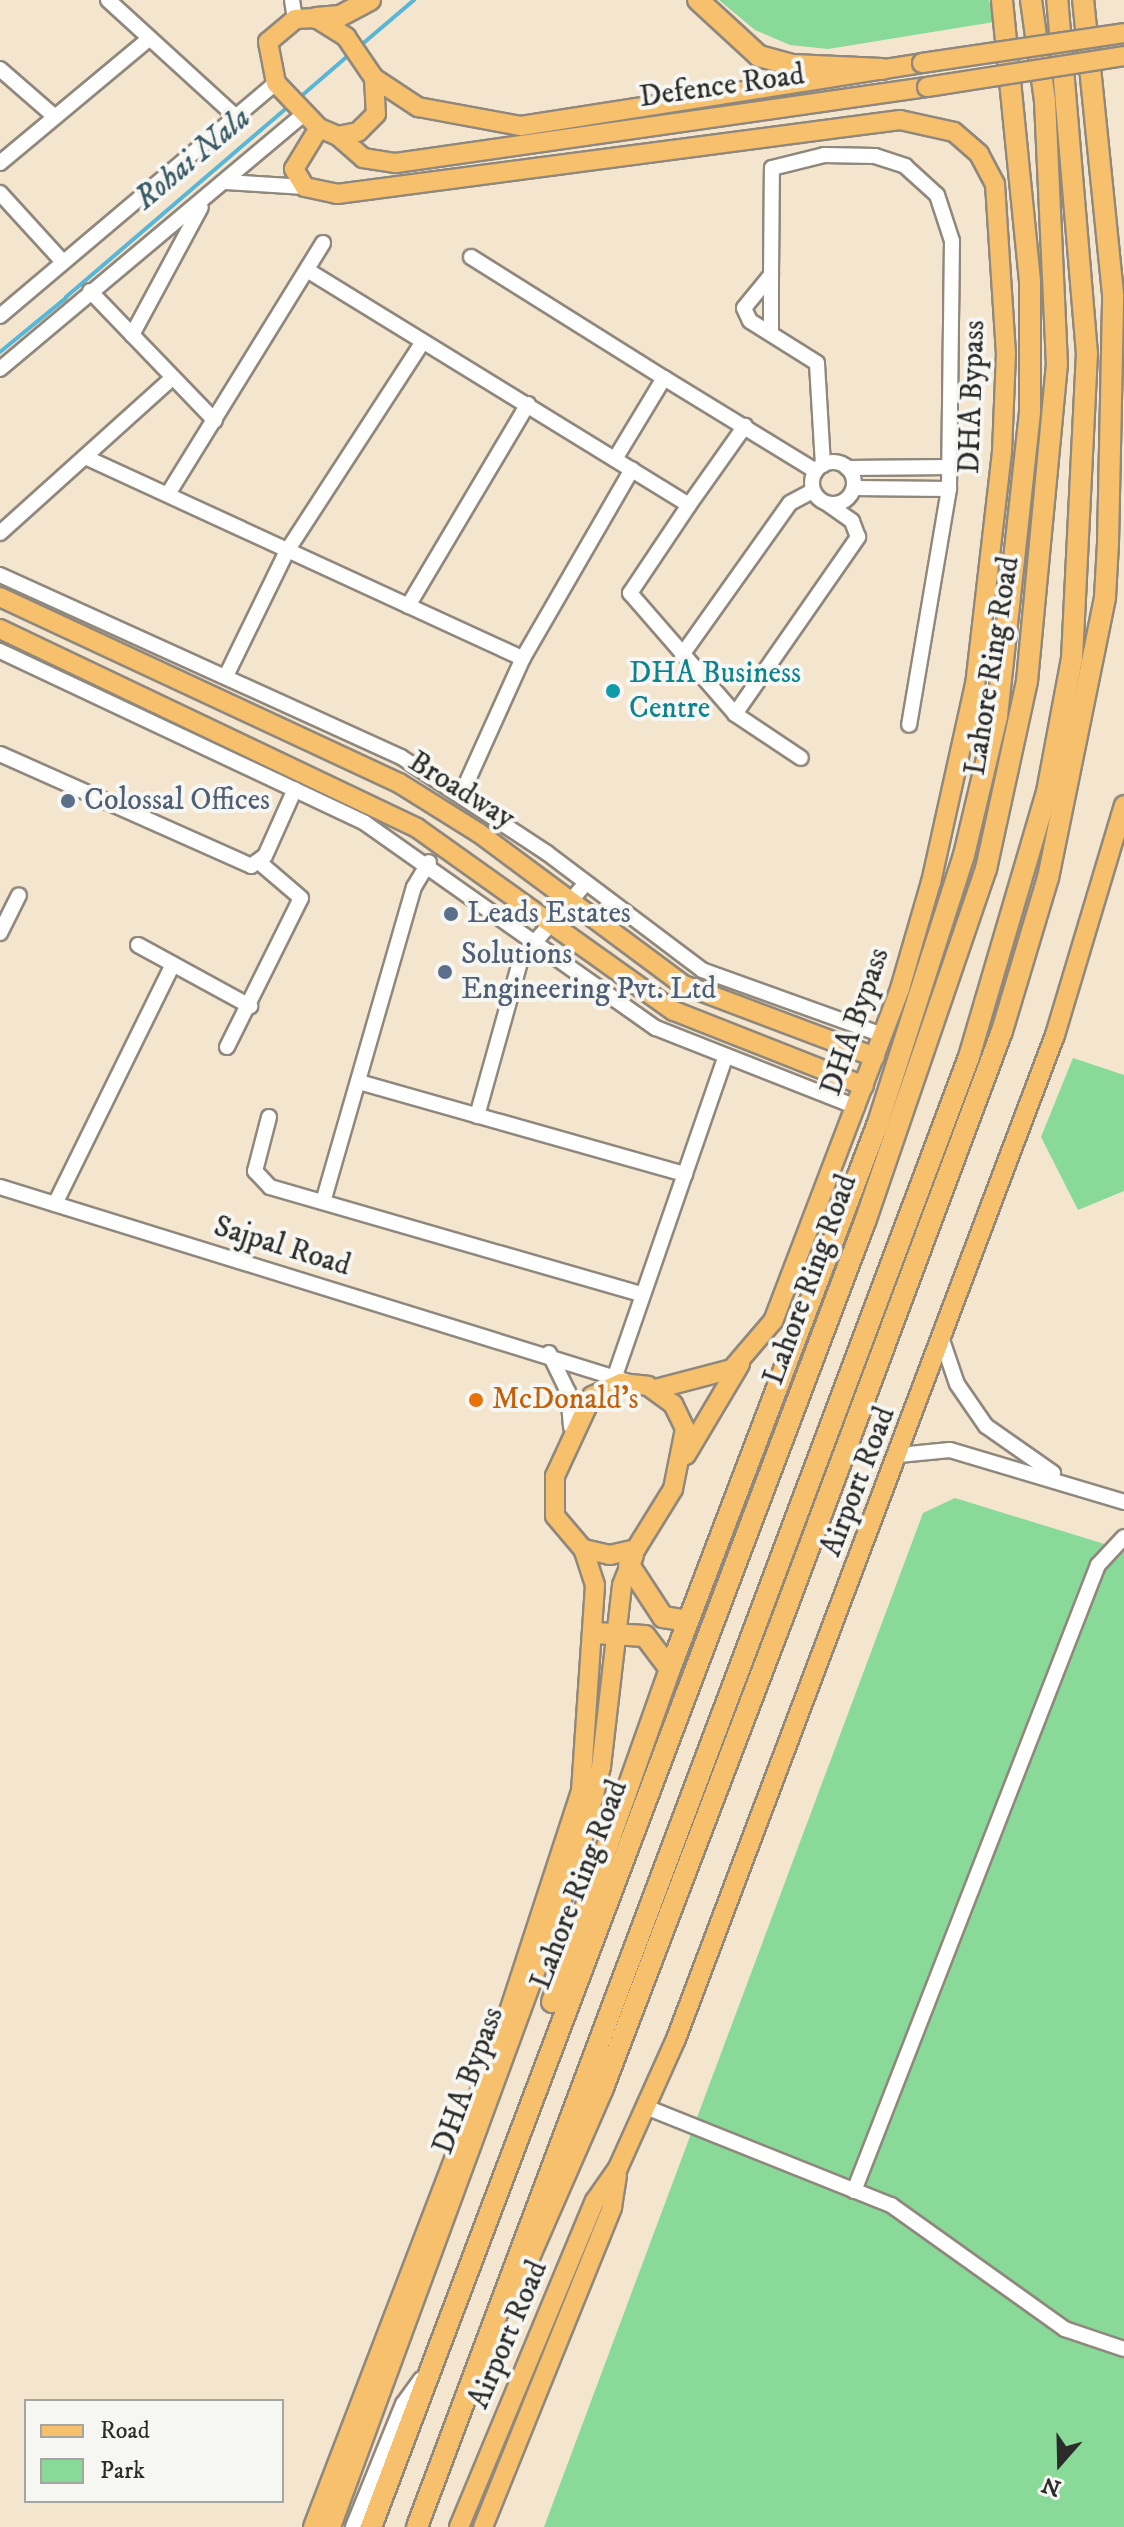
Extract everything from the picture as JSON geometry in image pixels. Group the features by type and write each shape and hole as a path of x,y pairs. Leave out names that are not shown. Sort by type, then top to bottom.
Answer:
{"highway":[{"path":"316,18 340,16 370,0"},
{"path":"698,0 759,56 793,65 882,69"},
{"path":"541,2069 543,2028 670,1669 878,1123 964,855 997,716 1030,411 1030,281 1002,0"},
{"name":"Lahore Ring Road","path":"371,2527 541,2069 865,1222 986,869 1027,681 1057,365 1045,101 1031,0"},
{"path":"417,2527 964,1072 1047,792 1072,659 1087,354 1057,0"},
{"path":"1083,0 1113,294 1108,543"},
{"path":"483,2347 528,2271 603,2088 1002,1031 1070,786 1124,454"},
{"path":"633,1557 663,1617 688,1621"},
{"path":"605,1634 645,1636 670,1669"}],"main road":[{"path":"293,9 316,18 346,37 374,78 376,114 358,132 338,136 319,128 303,115 276,83 268,42 293,9"},
{"name":"Defence Road","path":"374,78 418,107 521,126 1124,33"},
{"name":"Defence Road","path":"338,136 363,158 396,163 1124,56"},
{"name":"DHA Bypass","path":"305,187 381,194 900,120 937,124 979,154 998,201 1006,353 986,604 946,826 883,1035 777,1313 741,1361 684,1458"},
{"path":"305,187 295,160 319,128"},
{"name":"Broadway","path":"0,597 366,765 479,833 684,985 875,1057"},
{"name":"Broadway","path":"0,629 361,797 445,845 611,973 685,1016 864,1086"},
{"name":"Airport Road","path":"459,2527 595,2201 618,2168 646,2107 899,1455 1055,1035 1124,805"},
{"path":"656,1389 682,1421 684,1458 663,1512 633,1557 583,1549 566,1535 552,1504 571,1427 592,1396 624,1378 656,1389 712,1378 741,1361"},
{"path":"313,2527 500,2039 573,1823 605,1634 595,1585 583,1549"},
{"name":"DHA Bypass","path":"331,2527 572,1877 601,1767 605,1634 633,1557"},
{"name":"Airport Road","path":"483,2527 612,2207 618,2168"}],"street":[{"path":"108,0 236,117"},
{"path":"0,163 53,115 150,38"},
{"path":"0,69 53,115"},
{"path":"0,316 276,83"},
{"path":"0,369 303,115"},
{"path":"771,333 770,176 776,164 875,156 905,166 937,195 952,241 951,467 909,725"},
{"path":"226,182 305,187"},
{"path":"0,193 63,262"},
{"path":"132,335 205,200"},
{"path":"168,494 323,243"},
{"path":"471,257 664,378 819,468 951,467"},
{"path":"307,270 689,505"},
{"path":"682,655 790,503 813,491 819,468 817,363 750,321 744,308 771,275"},
{"path":"90,291 215,421"},
{"path":"227,674 287,551 422,343"},
{"path":"0,533 172,378"},
{"path":"615,459 664,378"},
{"path":"408,606 528,404"},
{"path":"745,426 630,593 735,714 801,758"},
{"path":"85,457 523,658"},
{"path":"828,504 849,498 854,488 847,468"},
{"path":"462,793 523,658 632,469"},
{"path":"854,488 949,489"},
{"path":"735,714 858,537 852,521 813,491"},
{"path":"0,575 227,674 462,793 714,976 883,1035"},
{"path":"0,651 295,789 429,862 632,1014 725,1058 857,1107"},
{"path":"0,754 240,863 260,863 301,898 227,1047"},
{"path":"260,863 295,789"},
{"path":"323,1202 414,887 429,862"},
{"path":"477,1116 521,958 585,884"},
{"path":"0,933 19,895"},
{"path":"138,945 250,1006"},
{"path":"55,1204 173,964"},
{"path":"624,1378 641,1294 725,1058"},
{"path":"359,1082 685,1174"},
{"path":"269,1117 256,1162 260,1180 323,1202 641,1294"},
{"name":"Sajpal Road","path":"0,1187 624,1378"},
{"path":"942,1340 957,1384 986,1426 1064,1480"},
{"path":"549,1353 568,1392 571,1427"},
{"path":"899,1455 950,1450 1064,1480 1124,1502"},
{"path":"854,2191 1094,1574 1113,1542 1124,1537"},
{"path":"646,2107 854,2191 949,2241 1065,2329 1124,2349"},
{"path":"353,2527 403,2404 426,2373"}],"green space":[{"path":"719,0 989,0 994,22 828,49 790,45 755,30"},
{"path":"1073,1058 1124,1075 1124,1191 1078,1210 1041,1137"},
{"path":"955,1498 1124,1550 1124,2527 544,2527 923,1513"}],"waterway":[{"name":"Rohai Nala","path":"360,46 414,0"},
{"name":"Rohai Nala","path":"299,98 350,54"},
{"name":"Rohai Nala","path":"66,297 289,106"},
{"name":"Rohai Nala","path":"0,352 66,298"}],"place":[{"name":"DHA Business Centre","path":"613,691"},
{"name":"Colossal Offices","path":"68,801"},
{"name":"Leads Estates","path":"451,914"},
{"name":"Solutions Engineering Pvt. Ltd","path":"445,972"},
{"name":"McDonald's","path":"476,1400"}]}
